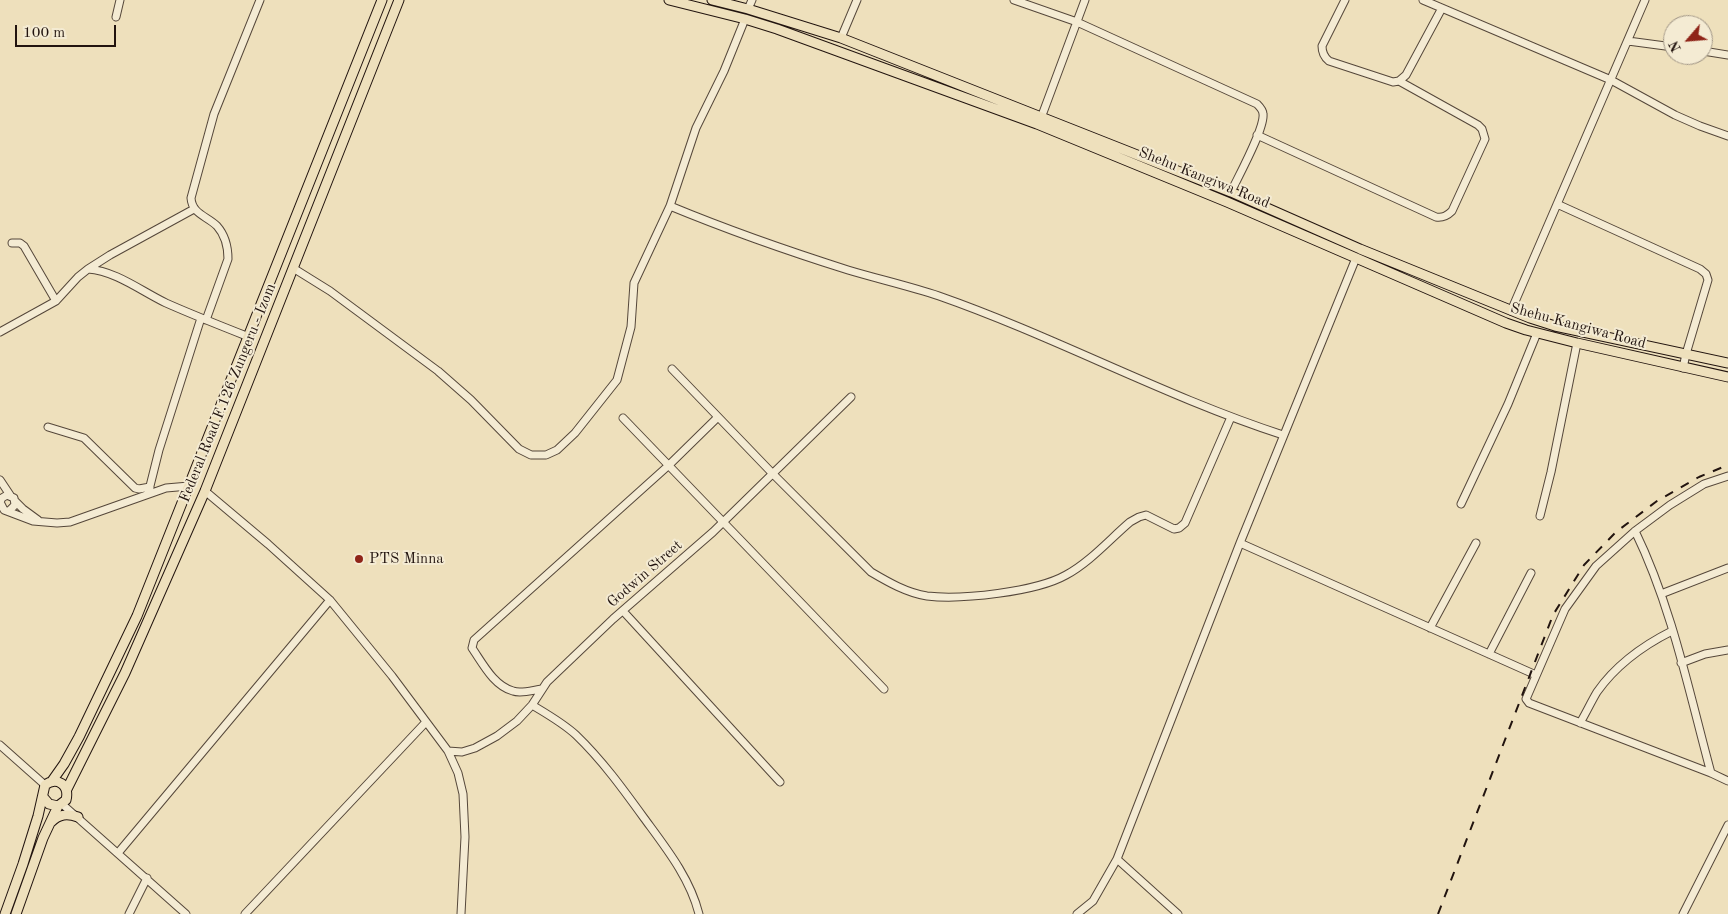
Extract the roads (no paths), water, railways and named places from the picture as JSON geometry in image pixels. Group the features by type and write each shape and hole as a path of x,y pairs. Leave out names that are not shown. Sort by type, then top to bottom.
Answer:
{"main road":[{"name":"Federal Road F.126 Zungeru - Izom","path":"49,783 64,764 137,616 382,0"},
{"name":"Federal Road F.126 Zungeru - Izom","path":"67,789 144,632 205,491 399,0"},
{"name":"Shehu Kangiwa Road","path":"669,0 747,14 841,38 1231,192 1360,249 1511,311 1555,326 1728,364"},
{"name":"Shehu Kangiwa Road","path":"712,0 1037,124 1228,202 1506,323 1577,343 1728,377"},
{"path":"320,156 335,160"},
{"path":"5,914 23,864 43,797 43,791 49,783 61,782 67,789 66,800 60,805 44,838 16,914"},
{"path":"43,797 49,804 60,805"},
{"path":"51,823 55,818 64,814 78,817"}],"street":[{"path":"116,17 120,0"},
{"path":"149,491 159,450 204,319 228,259 225,240 216,226 194,209 191,198 214,114 260,0"},
{"path":"292,268 330,291 438,371 471,400 520,449 531,455 546,455 557,450 575,433 617,380 631,327 634,283 670,206 696,128 724,71 752,0"},
{"path":"841,38 856,0"},
{"path":"1014,0 1077,22 1257,104 1263,113 1257,135 1231,192"},
{"path":"1041,118 1085,0"},
{"path":"1344,0 1322,46 1324,57 1329,61 1393,82 1399,81 1406,75 1442,8"},
{"path":"1423,0 1611,80 1675,115 1728,136"},
{"path":"1511,311 1645,0"},
{"path":"1628,41 1663,46"},
{"path":"1713,53 1728,55"},
{"path":"1257,135 1436,217 1448,216 1485,139 1485,134 1478,125 1399,81"},
{"path":"1557,204 1700,269 1706,274 1708,280 1686,354 1684,368"},
{"path":"670,206 794,252 848,270 939,296 1040,336 1231,417 1283,435"},
{"path":"0,332 56,301 78,277 110,255 194,209"},
{"path":"12,242 20,243 24,246 56,301"},
{"path":"1077,914 1093,901 1117,859 1240,543 1356,258"},
{"path":"88,270 106,272 165,302 249,336"},
{"path":"1461,504 1508,404 1537,333"},
{"path":"1540,516 1551,472 1577,343"},
{"path":"672,369 871,572 886,582 927,596 990,594 1020,590 1066,576 1139,516 1146,515 1174,529 1179,528 1185,523 1231,417"},
{"name":"Godwin Street","path":"448,752 462,752 475,748 497,736 517,721 532,705 542,688 623,610 689,555 851,397"},
{"path":"542,688 514,692 502,686 495,680 472,648 474,640 669,465 718,417"},
{"path":"623,418 884,689"},
{"path":"48,427 84,438 135,488 149,491"},
{"path":"1728,476 1704,484 1670,505 1635,531 1596,566 1565,609 1526,699 1529,703 1728,781"},
{"path":"0,482 2,508 5,511 43,522 70,522 149,491 189,486"},
{"path":"0,482 23,509 43,522"},
{"path":"205,491 330,600 448,752 458,773 463,794 464,837 461,914"},
{"path":"1,501 10,495"},
{"path":"5,511 14,507 16,501"},
{"path":"1635,531 1650,561 1662,594 1711,773"},
{"path":"1240,543 1536,675"},
{"path":"1430,628 1476,544"},
{"path":"1662,594 1728,568"},
{"path":"1488,654 1531,573"},
{"path":"118,853 330,600"},
{"path":"623,610 780,782"},
{"path":"1580,723 1597,692 1609,678 1652,641 1672,631"},
{"path":"1681,663 1705,654 1728,650"},
{"path":"532,705 555,718 575,734 618,782 665,847 687,882 696,901 699,914"},
{"path":"245,914 426,722"},
{"path":"0,745 49,783"},
{"path":"60,805 78,817 186,914"},
{"path":"1683,914 1728,825"},
{"path":"1722,835 1728,842"},
{"path":"1117,859 1178,914"},
{"path":"129,914 146,878"}],"railway":[{"path":"1438,914 1553,615 1584,565 1616,532 1657,501 1699,477 1728,465"}],"place":[{"name":"PTS Minna","path":"359,559"}]}
